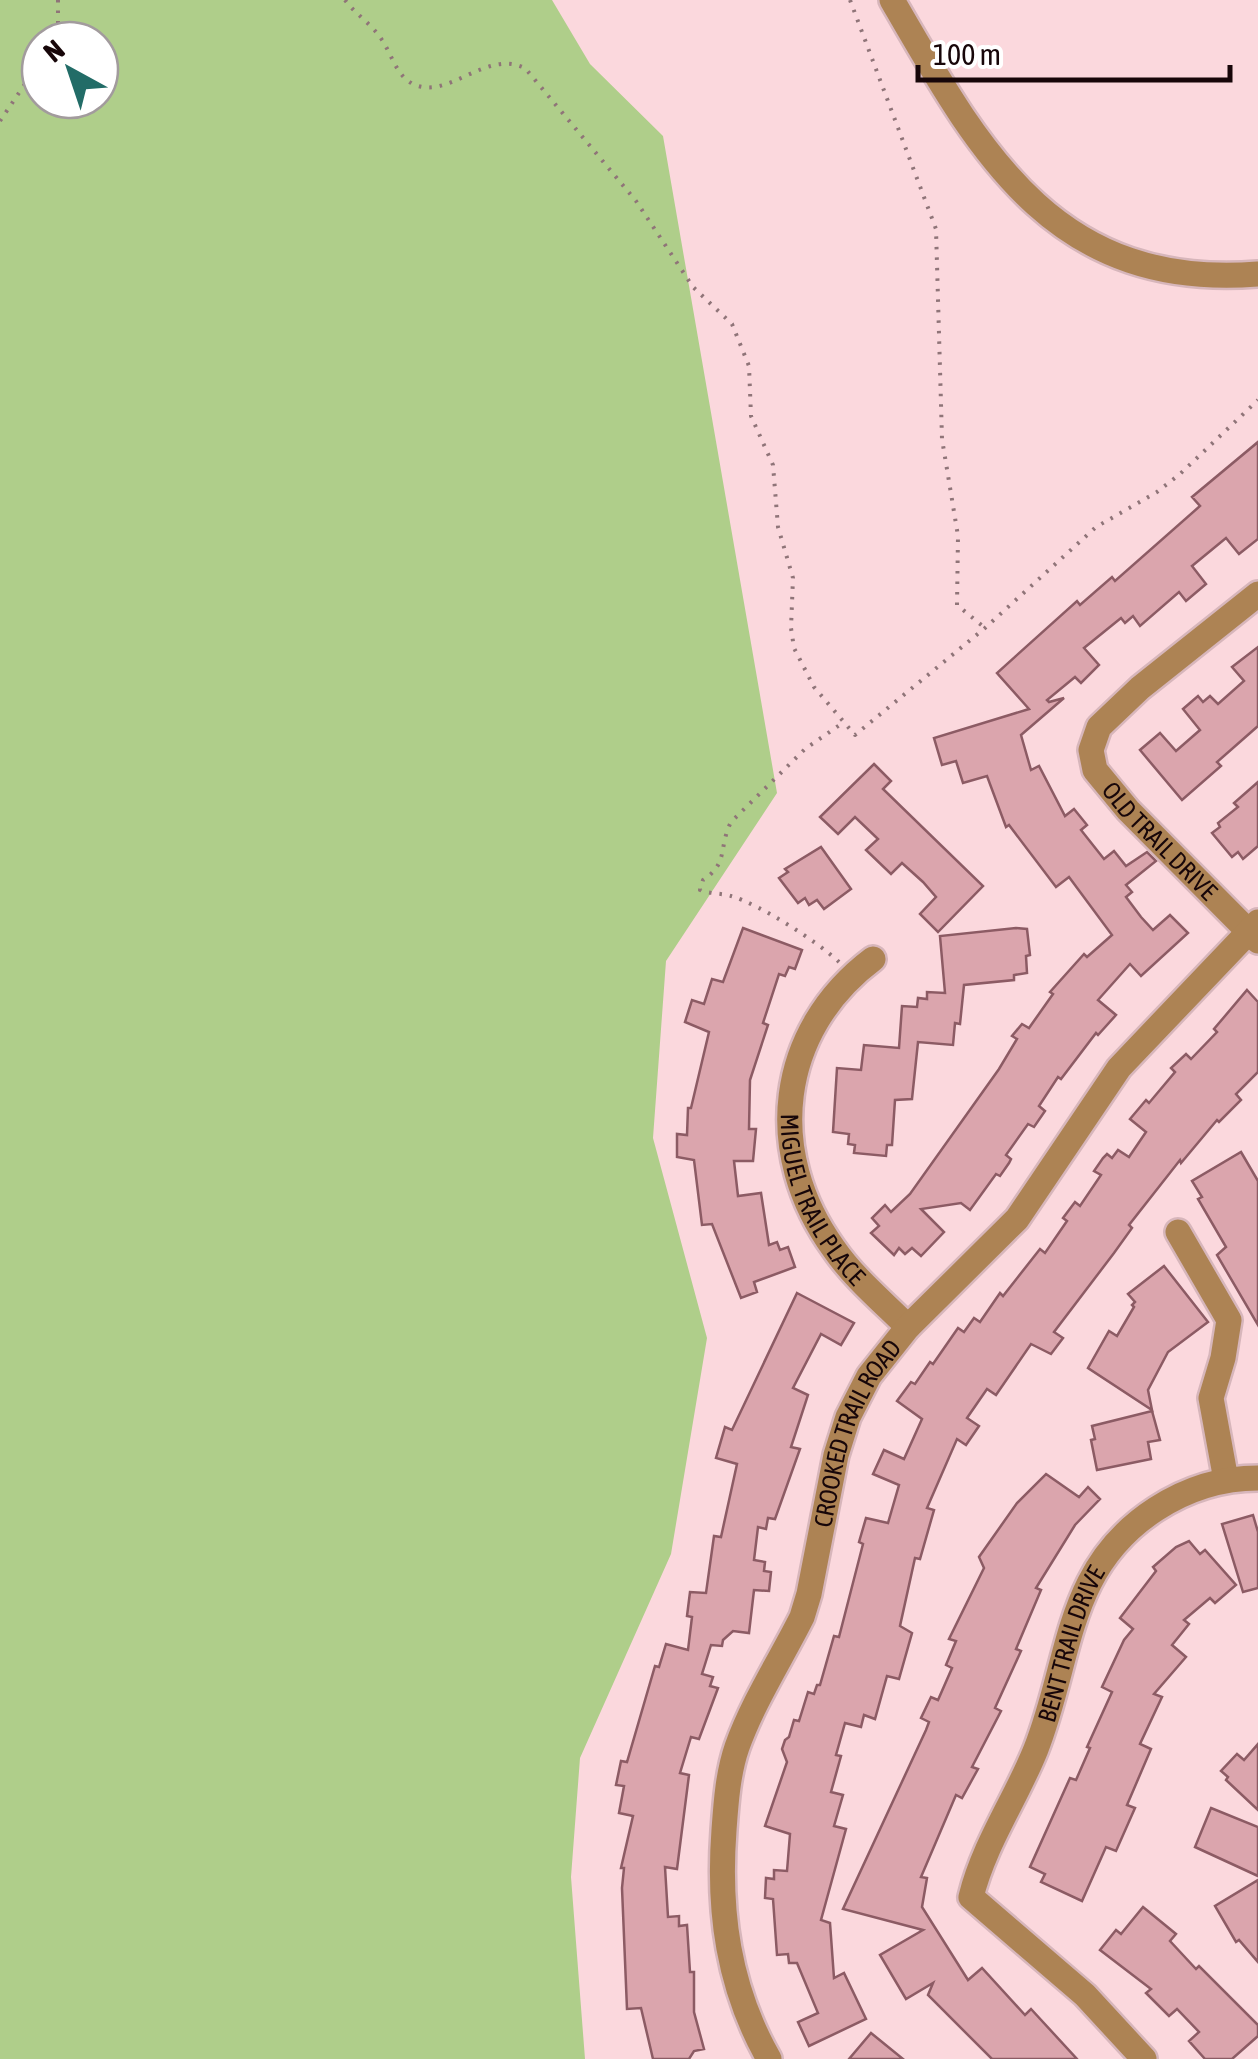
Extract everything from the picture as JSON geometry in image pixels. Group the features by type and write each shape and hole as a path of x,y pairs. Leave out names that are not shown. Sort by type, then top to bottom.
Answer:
{"street":[{"path":"892,0 953,106 1003,172 1043,212 1090,244 1143,265 1199,275 1258,274"},
{"name":"OLD TRAIL DRIVE","path":"1255,931 1149,832 1095,770 1092,750 1099,728 1140,688 1258,594"},
{"name":"CROOKED TRAIL ROAD","path":"769,2059 740,1994 727,1946 722,1884 727,1790 736,1748 802,1617 818,1557 836,1454 848,1417 869,1376 908,1326 1017,1219 1118,1068 1255,931"},
{"name":"MIGUEL TRAIL PLACE","path":"862,966 822,1009 800,1052 790,1100 792,1146 802,1190 836,1254 908,1326"},
{"path":"1178,1232 1228,1320 1223,1358 1211,1398 1226,1480"},
{"name":"BENT TRAIL DRIVE","path":"1144,2059 1085,1995 971,1896 978,1868 1036,1748 1084,1594 1100,1561 1123,1533 1169,1500 1226,1480 1258,1478"}],"path":[{"path":"345,0 382,40 408,81 419,86 442,84 498,63 525,68 636,201 693,287 732,324 749,366 751,416 773,465 778,527 794,578 794,648 814,687 855,735 986,628 1078,542 1115,514 1169,483 1258,400"},
{"path":"850,0 936,229 942,440 958,536 957,605 986,628"},
{"path":"0,121 20,91"},
{"path":"844,722 792,761 732,822 724,837 722,861 716,871 702,880 700,890 733,896 828,951 862,966"}],"green space":[{"path":"0,0 552,0 590,64 663,136 777,793 666,961 653,1138 707,1338 671,1554 580,1758 571,1877 585,2059 0,2059"}],"building":[{"path":"1258,442 1258,539 1239,554 1226,538 1192,566 1206,584 1186,601 1179,592 1140,626 1133,616 1125,623 1121,618 1084,648 1099,665 1081,683 1075,677 1047,700 1064,698 1021,735 1031,770 1039,766 1065,816 1074,809 1087,825 1081,830 1104,859 1114,851 1126,866 1147,852 1156,861 1126,885 1132,892 1126,897 1141,917 1153,930 1170,915 1188,933 1141,976 1130,964 1098,1000 1116,1015 1096,1033 1061,1079 1058,1077 1039,1106 1045,1111 1034,1127 1028,1124 1006,1155 1011,1159 1009,1163 970,1210 961,1203 921,1209 944,1232 921,1256 912,1248 905,1254 899,1248 894,1255 871,1233 879,1226 872,1218 885,1205 891,1212 910,1194 999,1069 1017,1039 1012,1036 1022,1024 1029,1028 1053,994 1050,992 1084,954 1087,957 1112,935 1069,877 1056,887 1009,825 1006,827 987,776 963,783 956,761 942,765 934,738 1029,709 997,673 1077,601 1080,605 1112,577 1115,581 1200,506 1192,497"},
{"path":"1258,647 1258,726 1182,800 1140,750 1160,733 1176,751 1200,730 1183,709 1198,696 1203,702 1210,696 1218,704 1244,681 1232,667"},
{"path":"874,764 891,781 883,789 983,886 938,932 920,914 936,897 923,882 902,863 891,874 866,850 878,839 855,817 838,834 820,817"},
{"path":"1258,782 1258,846 1243,859 1238,852 1232,857 1212,833 1238,807 1234,803"},
{"path":"821,847 851,889 824,909 817,900 809,905 805,898 798,903 779,878 788,872 785,869"},
{"path":"743,928 802,950 795,969 789,967 785,976 779,974 763,1023 768,1025 750,1080 749,1129 756,1129 753,1161 734,1161 738,1196 761,1193 769,1245 777,1242 780,1250 788,1247 795,1267 754,1282 757,1292 741,1298 712,1224 702,1225 694,1160 677,1157 677,1134 687,1135 688,1108 709,1032 685,1022 692,1000 704,1004 712,979 723,982"},
{"path":"1027,929 1027,973 1014,975 1014,980 964,985 960,1024 955,1023 953,1045 918,1042 912,1099 895,1100 892,1145 887,1145 886,1156 854,1153 855,1145 848,1144 849,1134 833,1132 837,1068 861,1070 864,1045 899,1048 902,1006 917,1007 918,998 927,999 927,992 945,993 940,936"},
{"path":"1247,990 1258,1002 1258,1072 1236,1094 1241,1100 1217,1120 1181,1163 1180,1160 1129,1225 1132,1228 1054,1332 1063,1338 1051,1354 1031,1344 996,1395 987,1389 967,1418 979,1426 966,1445 957,1439 927,1508 934,1510 920,1559 915,1558 900,1626 912,1633 899,1679 887,1676 875,1719 864,1715 861,1727 845,1723 831,1792 843,1795 834,1826 846,1829 821,1920 830,1923 834,1978 844,1973 866,2019 809,2046 798,2022 818,2013 797,1963 789,1963 788,1954 777,1955 773,1899 765,1898 766,1878 774,1879 774,1870 787,1871 790,1834 765,1826 787,1762 782,1749 785,1740 794,1720 799,1721 808,1692 814,1694 820,1685 834,1636 839,1637 866,1518 888,1523 899,1485 873,1474 884,1450 904,1459 922,1419 897,1401 930,1362 933,1364 958,1328 964,1332 974,1318 980,1322 1040,1249 1045,1253 1067,1221 1063,1218 1075,1202 1080,1206 1101,1175 1094,1171 1103,1158 1107,1154 1112,1158 1118,1150 1129,1157 1146,1132 1130,1119 1175,1072 1171,1068 1186,1054 1191,1059 1217,1032 1214,1029"},
{"path":"1241,1152 1258,1181 1258,1325 1217,1255 1226,1247 1192,1181"},
{"path":"1164,1266 1208,1322 1168,1352 1148,1390 1152,1410 1088,1368 1109,1331 1117,1336 1134,1307 1135,1302 1128,1294"},
{"path":"797,1293 854,1323 841,1345 821,1334 793,1388 808,1395 791,1447 800,1449 775,1519 768,1518 766,1529 758,1527 754,1560 765,1562 764,1571 771,1572 769,1591 754,1590 749,1633 733,1631 722,1646 711,1645 702,1674 713,1677 710,1686 718,1688 699,1739 691,1737 680,1773 689,1775 677,1869 665,1867 668,1917 679,1916 679,1926 687,1925 690,1972 694,1972 694,2012 704,2049 694,2051 689,2059 653,2059 641,2008 627,2009 621,1868 633,1816 619,1813 624,1786 616,1785 621,1761 627,1762 655,1666 659,1667 666,1644 688,1650 690,1592 706,1593 714,1536 721,1537 737,1464 716,1458 725,1427 732,1430"},
{"path":"1152,1411 1160,1440 1148,1442 1151,1459 1097,1470 1092,1426"},
{"path":"1046,1474 1079,1497 1088,1487 1100,1499 1075,1525 1036,1588 1041,1590 1016,1649 1021,1651 995,1708 1001,1711 972,1767 978,1769 962,1798 956,1795 921,1877 927,1878 922,1907 968,1980 982,1968 1025,2015 1031,2009 1077,2059 992,2059 928,1995 933,1983 906,1999 880,1955 923,1930 843,1909 926,1730 929,1722 921,1718 931,1697 938,1700 952,1668 946,1665 956,1641 949,1639 984,1568 979,1557 1017,1503"},
{"path":"1253,1515 1258,1532 1258,1588 1243,1592 1222,1524"},
{"path":"1189,1541 1200,1554 1205,1550 1236,1585 1215,1603 1210,1598 1184,1620 1189,1624 1172,1645 1186,1657 1154,1694 1162,1697 1140,1744 1151,1749 1127,1805 1135,1808 1116,1851 1106,1847 1082,1901 1041,1882 1045,1874 1030,1867 1070,1778 1076,1780 1112,1692 1102,1687 1133,1629 1120,1618 1156,1571 1153,1567"},
{"path":"1258,1744 1258,1810 1221,1771 1237,1754 1244,1760"},
{"path":"1211,1808 1258,1827 1258,1876 1195,1847"},
{"path":"1258,1880 1258,1962 1239,1940 1236,1942 1215,1906"},
{"path":"1143,1907 1176,1934 1170,1941 1196,1969 1199,1966 1258,2025 1258,2036 1232,2059 1205,2059 1189,2041 1199,2032 1177,2009 1169,2016 1146,1993 1151,1989 1100,1950 1116,1930 1121,1934"},
{"path":"871,2033 903,2059 849,2059"}]}
